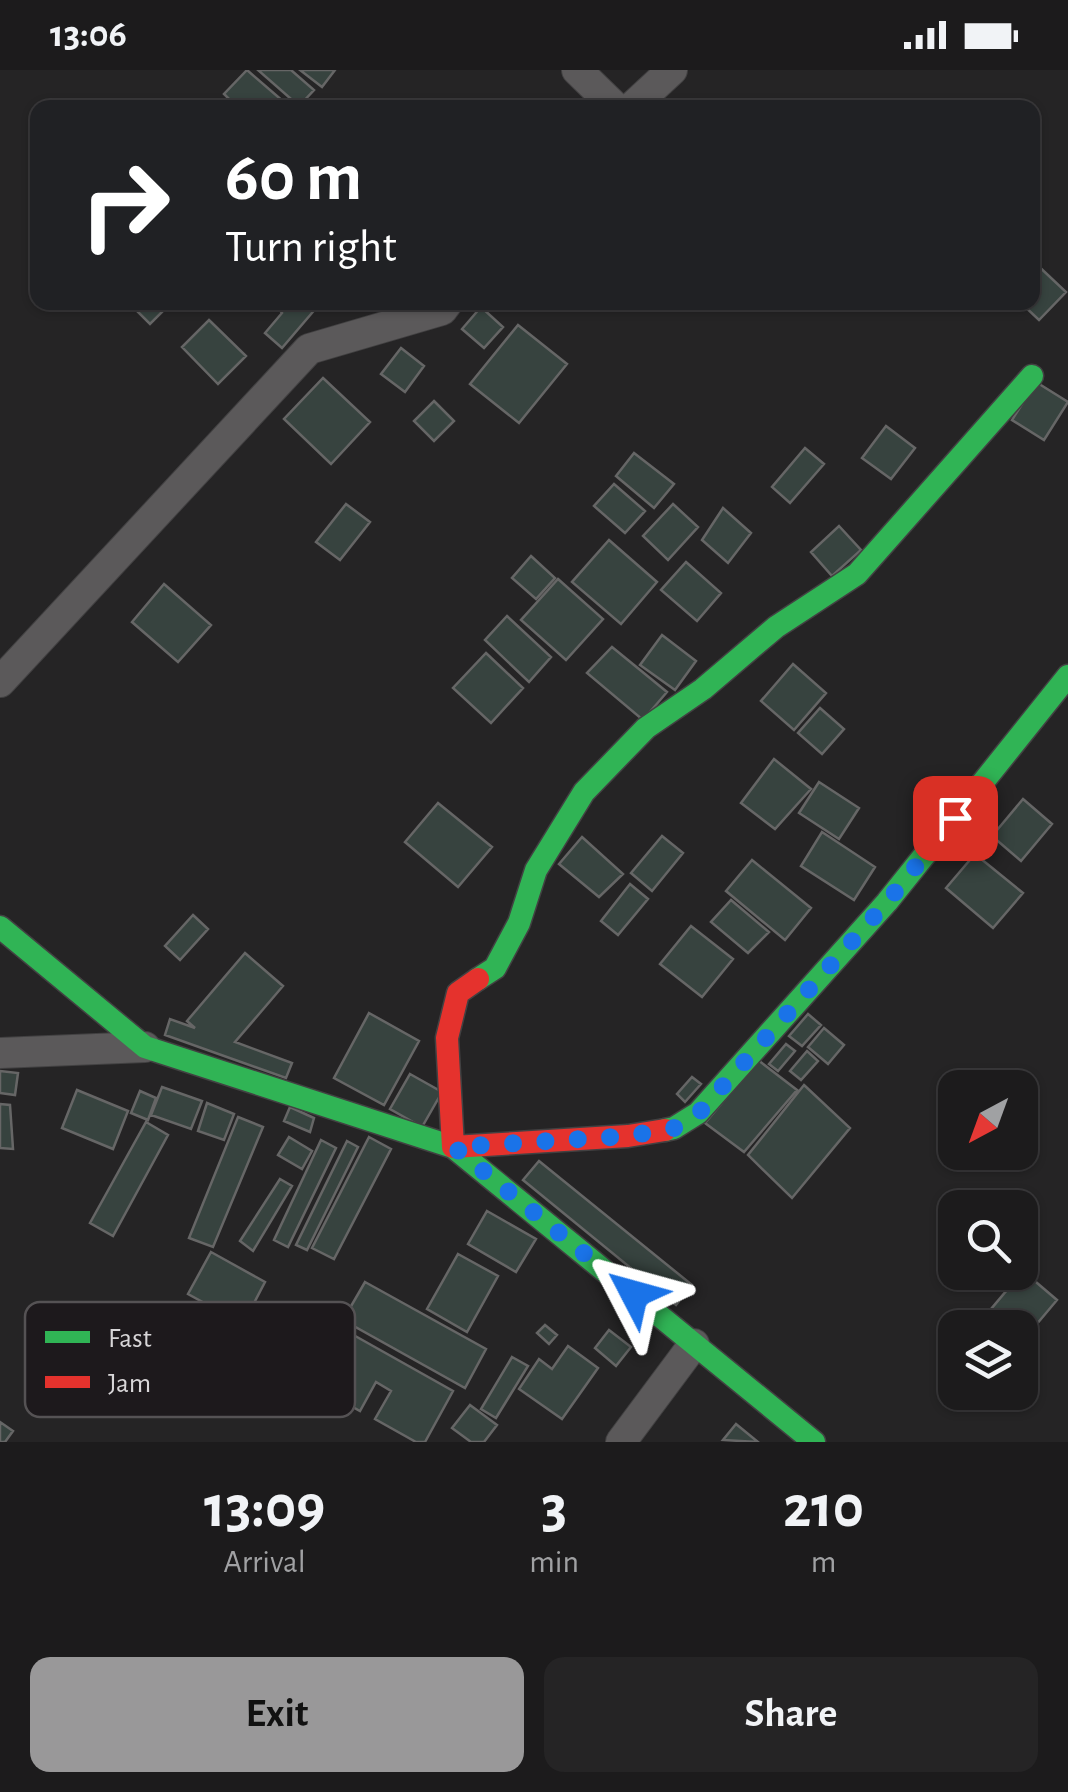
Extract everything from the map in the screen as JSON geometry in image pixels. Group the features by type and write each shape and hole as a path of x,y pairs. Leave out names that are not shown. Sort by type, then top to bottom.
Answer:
{"street":[{"path":"577,70 608,100"},
{"path":"640,100 672,70"},
{"path":"0,682 309,350 442,310"},
{"path":"454,1147 448,1038 458,993 494,968 519,923 536,870 584,792 646,728 776,627 857,574 1032,376"},
{"path":"454,1147 628,1136 674,1128 698,1114 887,902 1068,676"},
{"path":"0,927 145,1047"},
{"path":"0,1053 145,1047 454,1147 814,1442"},
{"path":"621,1442 694,1344"}],"building":[{"path":"247,70 282,100 230,100 224,94"},
{"path":"258,70 291,70 314,90 305,100 292,100"},
{"path":"300,70 335,70 322,87"},
{"path":"1040,268 1066,292 1039,320 1028,310 1040,310"},
{"path":"136,310 160,310 150,324"},
{"path":"280,310 314,310 282,348 265,333 282,313"},
{"path":"478,310 484,310 503,327 484,348 462,329"},
{"path":"209,320 246,356 218,384 182,347"},
{"path":"518,325 567,364 519,423 470,384"},
{"path":"401,348 424,366 405,392 381,374"},
{"path":"323,378 370,422 331,464 284,419"},
{"path":"1036,382 1068,402 1044,440 1012,420"},
{"path":"434,401 454,421 434,441 414,421"},
{"path":"886,426 915,448 891,479 862,458"},
{"path":"805,448 824,464 790,503 772,487"},
{"path":"634,453 674,484 654,508 616,476"},
{"path":"614,484 645,511 625,533 594,506"},
{"path":"346,504 370,522 340,560 316,542"},
{"path":"673,504 698,527 668,560 643,536"},
{"path":"723,508 751,533 728,563 702,540"},
{"path":"839,526 861,550 832,576 811,552"},
{"path":"609,540 657,582 621,624 572,582"},
{"path":"531,556 555,578 536,599 512,578"},
{"path":"686,562 721,593 697,621 661,590"},
{"path":"558,579 603,619 566,660 521,620"},
{"path":"164,584 211,625 178,662 132,622"},
{"path":"507,616 551,657 529,682 485,640"},
{"path":"662,635 696,661 675,690 640,665"},
{"path":"612,647 667,692 643,720 587,673"},
{"path":"486,653 523,688 491,723 453,688"},
{"path":"793,664 826,693 794,730 761,701"},
{"path":"820,708 844,729 822,754 798,733"},
{"path":"774,759 811,789 775,829 741,803"},
{"path":"819,782 859,808 839,839 799,813"},
{"path":"1023,799 1052,824 1021,861 992,836"},
{"path":"438,803 492,847 458,887 405,842"},
{"path":"822,832 875,867 854,900 801,866"},
{"path":"662,836 683,853 652,891 631,873"},
{"path":"582,837 623,874 599,897 559,864"},
{"path":"975,854 1023,893 993,928 946,888"},
{"path":"752,860 811,908 785,940 726,891"},
{"path":"630,884 648,899 618,935 601,921"},
{"path":"731,900 769,932 748,953 711,922"},
{"path":"193,915 208,929 180,960 165,946"},
{"path":"691,926 733,959 702,997 660,964"},
{"path":"245,953 283,986 235,1042 292,1063 286,1078 165,1035 170,1019 195,1028 187,1021"},
{"path":"369,1013 419,1041 384,1105 334,1078"},
{"path":"808,1014 821,1025 802,1046 789,1036"},
{"path":"824,1028 844,1045 828,1064 808,1047"},
{"path":"786,1044 795,1051 778,1071 769,1064"},
{"path":"807,1051 818,1061 801,1080 790,1071"},
{"path":"758,1060 797,1090 744,1152 705,1123"},
{"path":"0,1071 18,1073 15,1095 0,1093"},
{"path":"410,1074 442,1092 422,1127 390,1109"},
{"path":"692,1077 701,1084 685,1102 677,1094"},
{"path":"804,1085 850,1128 792,1198 748,1155"},
{"path":"162,1087 202,1101 191,1129 151,1115"},
{"path":"77,1090 128,1111 113,1149 62,1128"},
{"path":"140,1091 156,1098 148,1120 131,1113"},
{"path":"207,1103 234,1114 224,1140 198,1131"},
{"path":"0,1104 10,1105 13,1149 0,1148"},
{"path":"290,1107 314,1118 310,1132 284,1121"},
{"path":"238,1117 263,1127 213,1247 189,1238"},
{"path":"146,1122 168,1135 113,1236 90,1223"},
{"path":"289,1137 312,1151 302,1169 278,1155"},
{"path":"369,1137 391,1149 334,1259 312,1248"},
{"path":"321,1140 336,1148 288,1247 274,1240"},
{"path":"347,1141 358,1147 307,1250 296,1245"},
{"path":"539,1161 692,1285 676,1305 523,1180"},
{"path":"280,1179 292,1186 253,1251 240,1241"},
{"path":"487,1211 536,1239 516,1272 468,1244"},
{"path":"211,1252 265,1282 255,1302 203,1302 188,1294"},
{"path":"458,1254 498,1276 467,1332 427,1309"},
{"path":"365,1282 486,1349 465,1388 355,1327 353,1302"},
{"path":"1038,1284 1057,1300 1038,1323 1038,1310 990,1310 1007,1290 1038,1290"},
{"path":"545,1325 557,1335 549,1344 537,1333"},
{"path":"609,1330 631,1347 616,1366 595,1348"},
{"path":"355,1336 453,1391 425,1442 416,1442 375,1419 391,1391 376,1382 360,1411 355,1408"},
{"path":"568,1346 598,1368 562,1419 519,1389 539,1359 552,1369"},
{"path":"512,1357 528,1366 496,1418 481,1409"},
{"path":"470,1405 497,1425 484,1442 471,1442 452,1428"},
{"path":"0,1422 13,1431 5,1442 0,1442"},
{"path":"736,1424 758,1442 723,1440"}],"traffic: fast":[{"path":"478,979 495,968 519,923 536,870 584,792 646,728 703,689 776,627 857,574 1032,376"},
{"path":"665,1130 698,1113 887,902 1068,676"},
{"path":"0,927 145,1047 453,1147 814,1442"}],"traffic: jam":[{"path":"478,979 458,993 447,1038 453,1147 628,1136 665,1130"}],"route":[{"path":"634,1294 454,1147 628,1136 674,1128 698,1114 887,902 955,818"}]}
